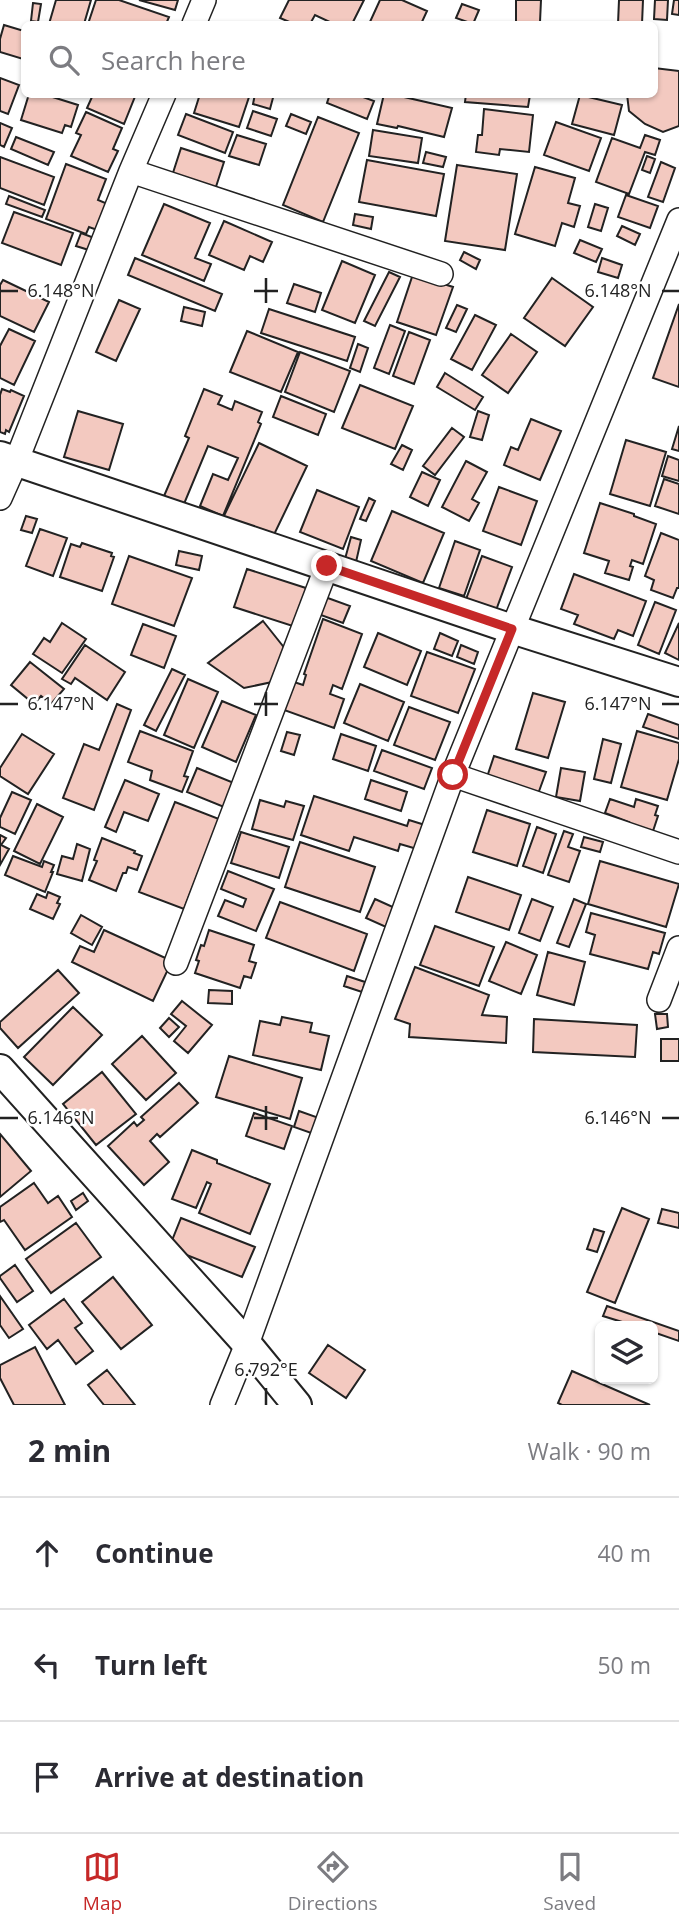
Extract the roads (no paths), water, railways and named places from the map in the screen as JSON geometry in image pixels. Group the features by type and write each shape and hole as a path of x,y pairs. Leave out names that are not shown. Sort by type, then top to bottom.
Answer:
{"street":[{"path":"195,21 204,0"},
{"path":"0,498 8,459 162,98"},
{"path":"131,172 441,274"},
{"path":"222,1405 247,1344 453,775 679,219"},
{"path":"8,459 512,629 679,682"},
{"path":"176,963 327,566"},
{"path":"453,775 679,852"},
{"path":"659,1000 679,948"},
{"path":"0,1069 247,1344 297,1405"}]}
